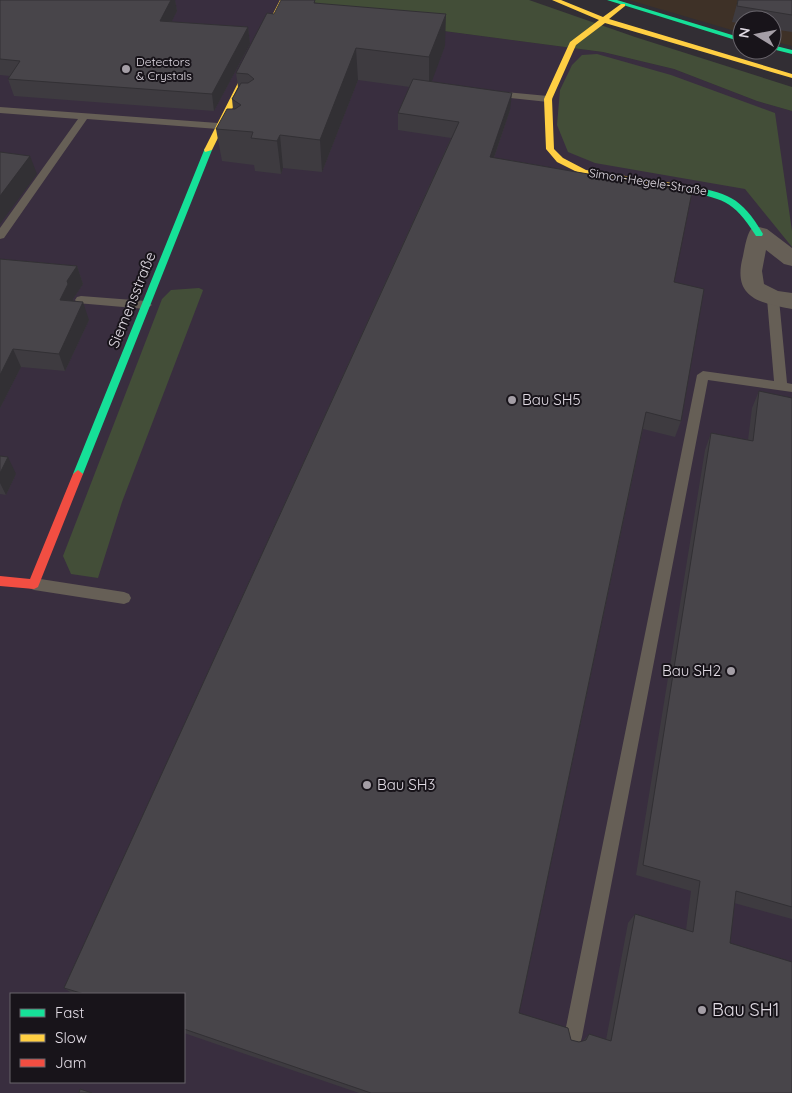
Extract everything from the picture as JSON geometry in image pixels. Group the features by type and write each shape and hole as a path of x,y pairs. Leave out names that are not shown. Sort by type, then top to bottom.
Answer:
{"street":[{"name":"Siemensstraße","path":"34,584 146,305 219,132 226,109 282,0"},
{"path":"555,0 604,20 792,76"},
{"path":"610,0 732,37"},
{"name":"Simon-Hegele-Straße","path":"623,4 573,44 548,99 550,149 560,160 584,172 714,193 733,199 748,213 759,234 792,259"},
{"path":"759,234 749,275 755,289 783,300"},
{"path":"0,581 34,584"}],"lane":[{"path":"482,93 548,99"},
{"path":"226,109 239,110"},
{"path":"0,110 85,116 219,132"},
{"path":"0,236 85,116"},
{"path":"81,300 146,305"},
{"path":"574,1037 703,375 787,387 783,300"},
{"path":"34,584 124,598"}],"shaded area":[{"path":"0,0 303,0 444,31 603,52 674,69 757,101 792,111 792,1093 0,1093"},
{"path":"629,0 792,0 792,46 782,44 782,10 732,10 732,30"}],"green space":[{"path":"303,0 529,0 635,37 792,87 792,111 757,101 674,69 603,52 444,31"},
{"path":"597,54 671,75 775,113 792,231 792,247 745,189 595,163 568,152 557,125 560,90 572,65 582,55"},
{"path":"199,288 203,290 202,293 122,502 98,578 71,574 63,556 162,299 171,290"}],"building":[{"path":"0,0 171,0 160,21 248,27 212,94 8,79 20,61 0,59"},
{"path":"281,0 315,0 314,3 446,14 429,57 356,48 320,140 280,135 277,141 251,138 253,132 216,129 227,109 235,109 241,105 232,99 241,83 248,83 254,79 248,74 236,73 267,13 274,14"},
{"path":"738,0 792,0 792,15 782,13 782,10 761,10 737,6"},
{"path":"413,79 512,93 490,157 692,192 674,282 704,289 681,421 646,412 519,1013 568,1028 571,1040 579,1042 586,1040 589,1034 611,1041 635,914 693,932 700,881 643,865 711,433 753,441 759,391 792,398 792,907 736,891 730,943 792,962 792,1093 371,1093 185,1029 185,993 81,993 64,988 459,122 398,113"},
{"path":"0,152 30,156 0,196"},
{"path":"0,259 77,266 67,281 68,284 60,300 83,302 59,354 13,349 0,375"},
{"path":"0,456 8,457 0,473"},
{"path":"80,1089 92,1093 79,1093"}],"traffic: fast":[{"path":"610,0 732,37"},
{"path":"782,50 792,52"},
{"path":"78,474 208,150"},
{"path":"685,188 711,193 730,200 745,212 759,234"}],"traffic: slow":[{"path":"208,150 283,0"},
{"path":"555,0 604,20 792,76"},
{"path":"623,5 573,44 548,99 550,149 560,160 584,172 685,188"}],"traffic: jam":[{"path":"0,581 34,584 78,474"}],"place":[{"name":"Detectors & Crystals","path":"126,69"},
{"name":"Bau SH5","path":"512,400"},
{"name":"Bau SH2","path":"731,671"},
{"name":"Bau SH3","path":"367,785"},
{"name":"Bau SH1","path":"702,1010"}]}
